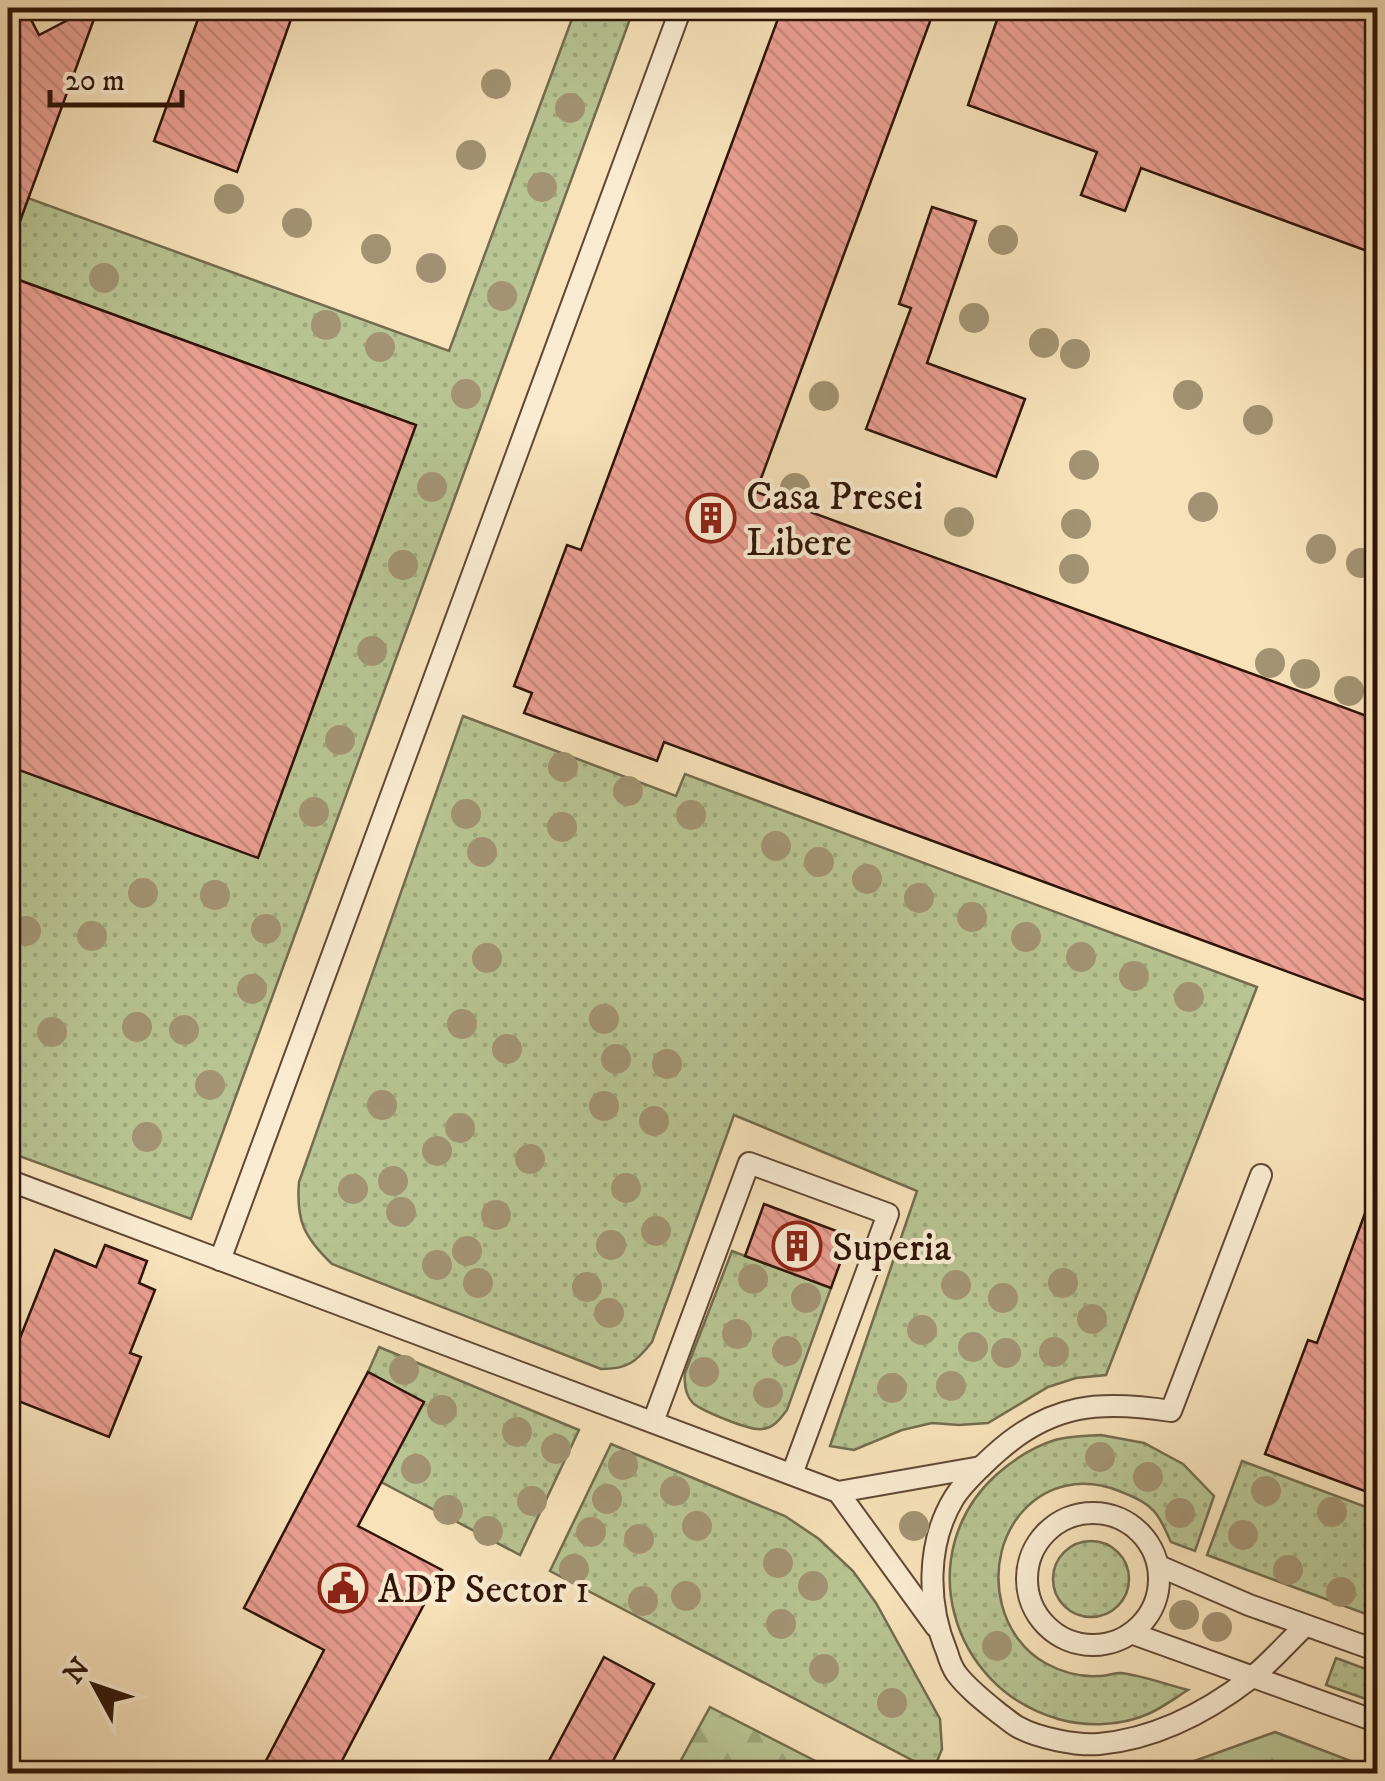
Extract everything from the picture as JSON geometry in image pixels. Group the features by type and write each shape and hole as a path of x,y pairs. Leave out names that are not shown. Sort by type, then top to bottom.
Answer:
{"lane":[{"path":"220,1260 681,8"},
{"path":"654,1422 748,1163 888,1214 792,1474"},
{"path":"1261,1176 1172,1410 1132,1404 1086,1406 1050,1418 1013,1438 980,1467 954,1499 936,1542 932,1583 937,1628 954,1672 1020,1728 1058,1740 1095,1745 1134,1739 1173,1725 1216,1702 1252,1677 1305,1626"},
{"path":"8,1180 838,1492 980,1467"},
{"path":"838,1492 937,1628"},
{"path":"1100,1513 1120,1518 1138,1530 1151,1546 1158,1566 1155,1604 1131,1634 1112,1642 1091,1645 1070,1641 1038,1615 1030,1596 1027,1574 1032,1554 1043,1536 1060,1522 1079,1514 1100,1513"},
{"path":"1158,1566 1249,1605 1378,1652"},
{"path":"1131,1634 1378,1722"}],"green space":[{"path":"576,8 634,8 191,1219 8,1152 8,634 151,686 210,525 360,580 415,425 8,276 8,255 28,198 449,351"},
{"path":"463,716 676,796 685,774 1257,987 1106,1375 1076,1378 1048,1387 988,1423 932,1423 902,1430 854,1450 830,1446 917,1191 734,1115 652,1342 625,1366 601,1369 332,1264 322,1254 304,1228 299,1182"},
{"path":"732,1251 831,1288 787,1410 766,1428 747,1427 706,1411 693,1403 686,1389 685,1373"},
{"path":"379,1347 579,1430 520,1555 381,1482 423,1402 368,1372"},
{"path":"1101,1435 1144,1443 1183,1464 1214,1496 1195,1551 1171,1542 1159,1518 1145,1503 1091,1484 1066,1486 1044,1494 1025,1509 1011,1528 998,1578 1002,1605 1008,1623 1031,1653 1072,1673 1129,1674 1188,1690 1138,1718 1092,1724 1058,1719 1021,1703 991,1679 969,1649 955,1615 950,1578 955,1542 970,1507 996,1475 1023,1454 1047,1443"},
{"path":"611,1444 785,1516 819,1539 853,1571 876,1603 940,1719 942,1749 933,1771 550,1571"},
{"path":"1242,1461 1377,1511 1378,1609 1374,1617 1207,1555"},
{"path":"1091,1541 1118,1552 1129,1579 1118,1606 1091,1617 1064,1606 1053,1579 1064,1552"},
{"path":"1336,1658 1377,1673 1377,1703 1326,1685"},
{"path":"710,1707 839,1773 674,1773"},
{"path":"1275,1732 1377,1773 1161,1773"}],"building":[{"path":"8,8 25,8 39,35 98,8 12,243 8,242"},
{"path":"202,8 295,8 237,172 154,141"},
{"name":"Casa Presei Libere","path":"782,8 935,8 756,492 1378,720 1378,1005 664,742 657,761 524,713 532,693 514,686 567,545 581,550"},
{"path":"1001,8 1378,8 1378,255 1141,168 1125,211 1081,195 1097,152 968,105"},
{"path":"932,207 976,221 927,363 1025,399 996,477 866,429 911,308 899,304"},
{"path":"8,276 416,425 258,858 8,766"},
{"path":"1374,1189 1378,1190 1378,1496 1265,1454 1308,1340 1317,1343"},
{"name":"Superia","path":"764,1204 850,1236 831,1288 745,1256"},
{"path":"105,1245 147,1261 139,1283 155,1290 130,1353 141,1357 109,1437 8,1397 8,1368 55,1250 96,1267"},
{"name":"ADP Sector 1","path":"368,1372 424,1402 358,1526 442,1570 335,1774 259,1774 324,1650 244,1608"},
{"name":"ADP Sector 1","path":"604,1657 654,1684 606,1774 542,1774"}],"place":[{"name":"Casa Presei Libere","path":"711,518"},
{"name":"Superia","path":"797,1246"},
{"name":"ADP Sector 1","path":"343,1588"}]}
